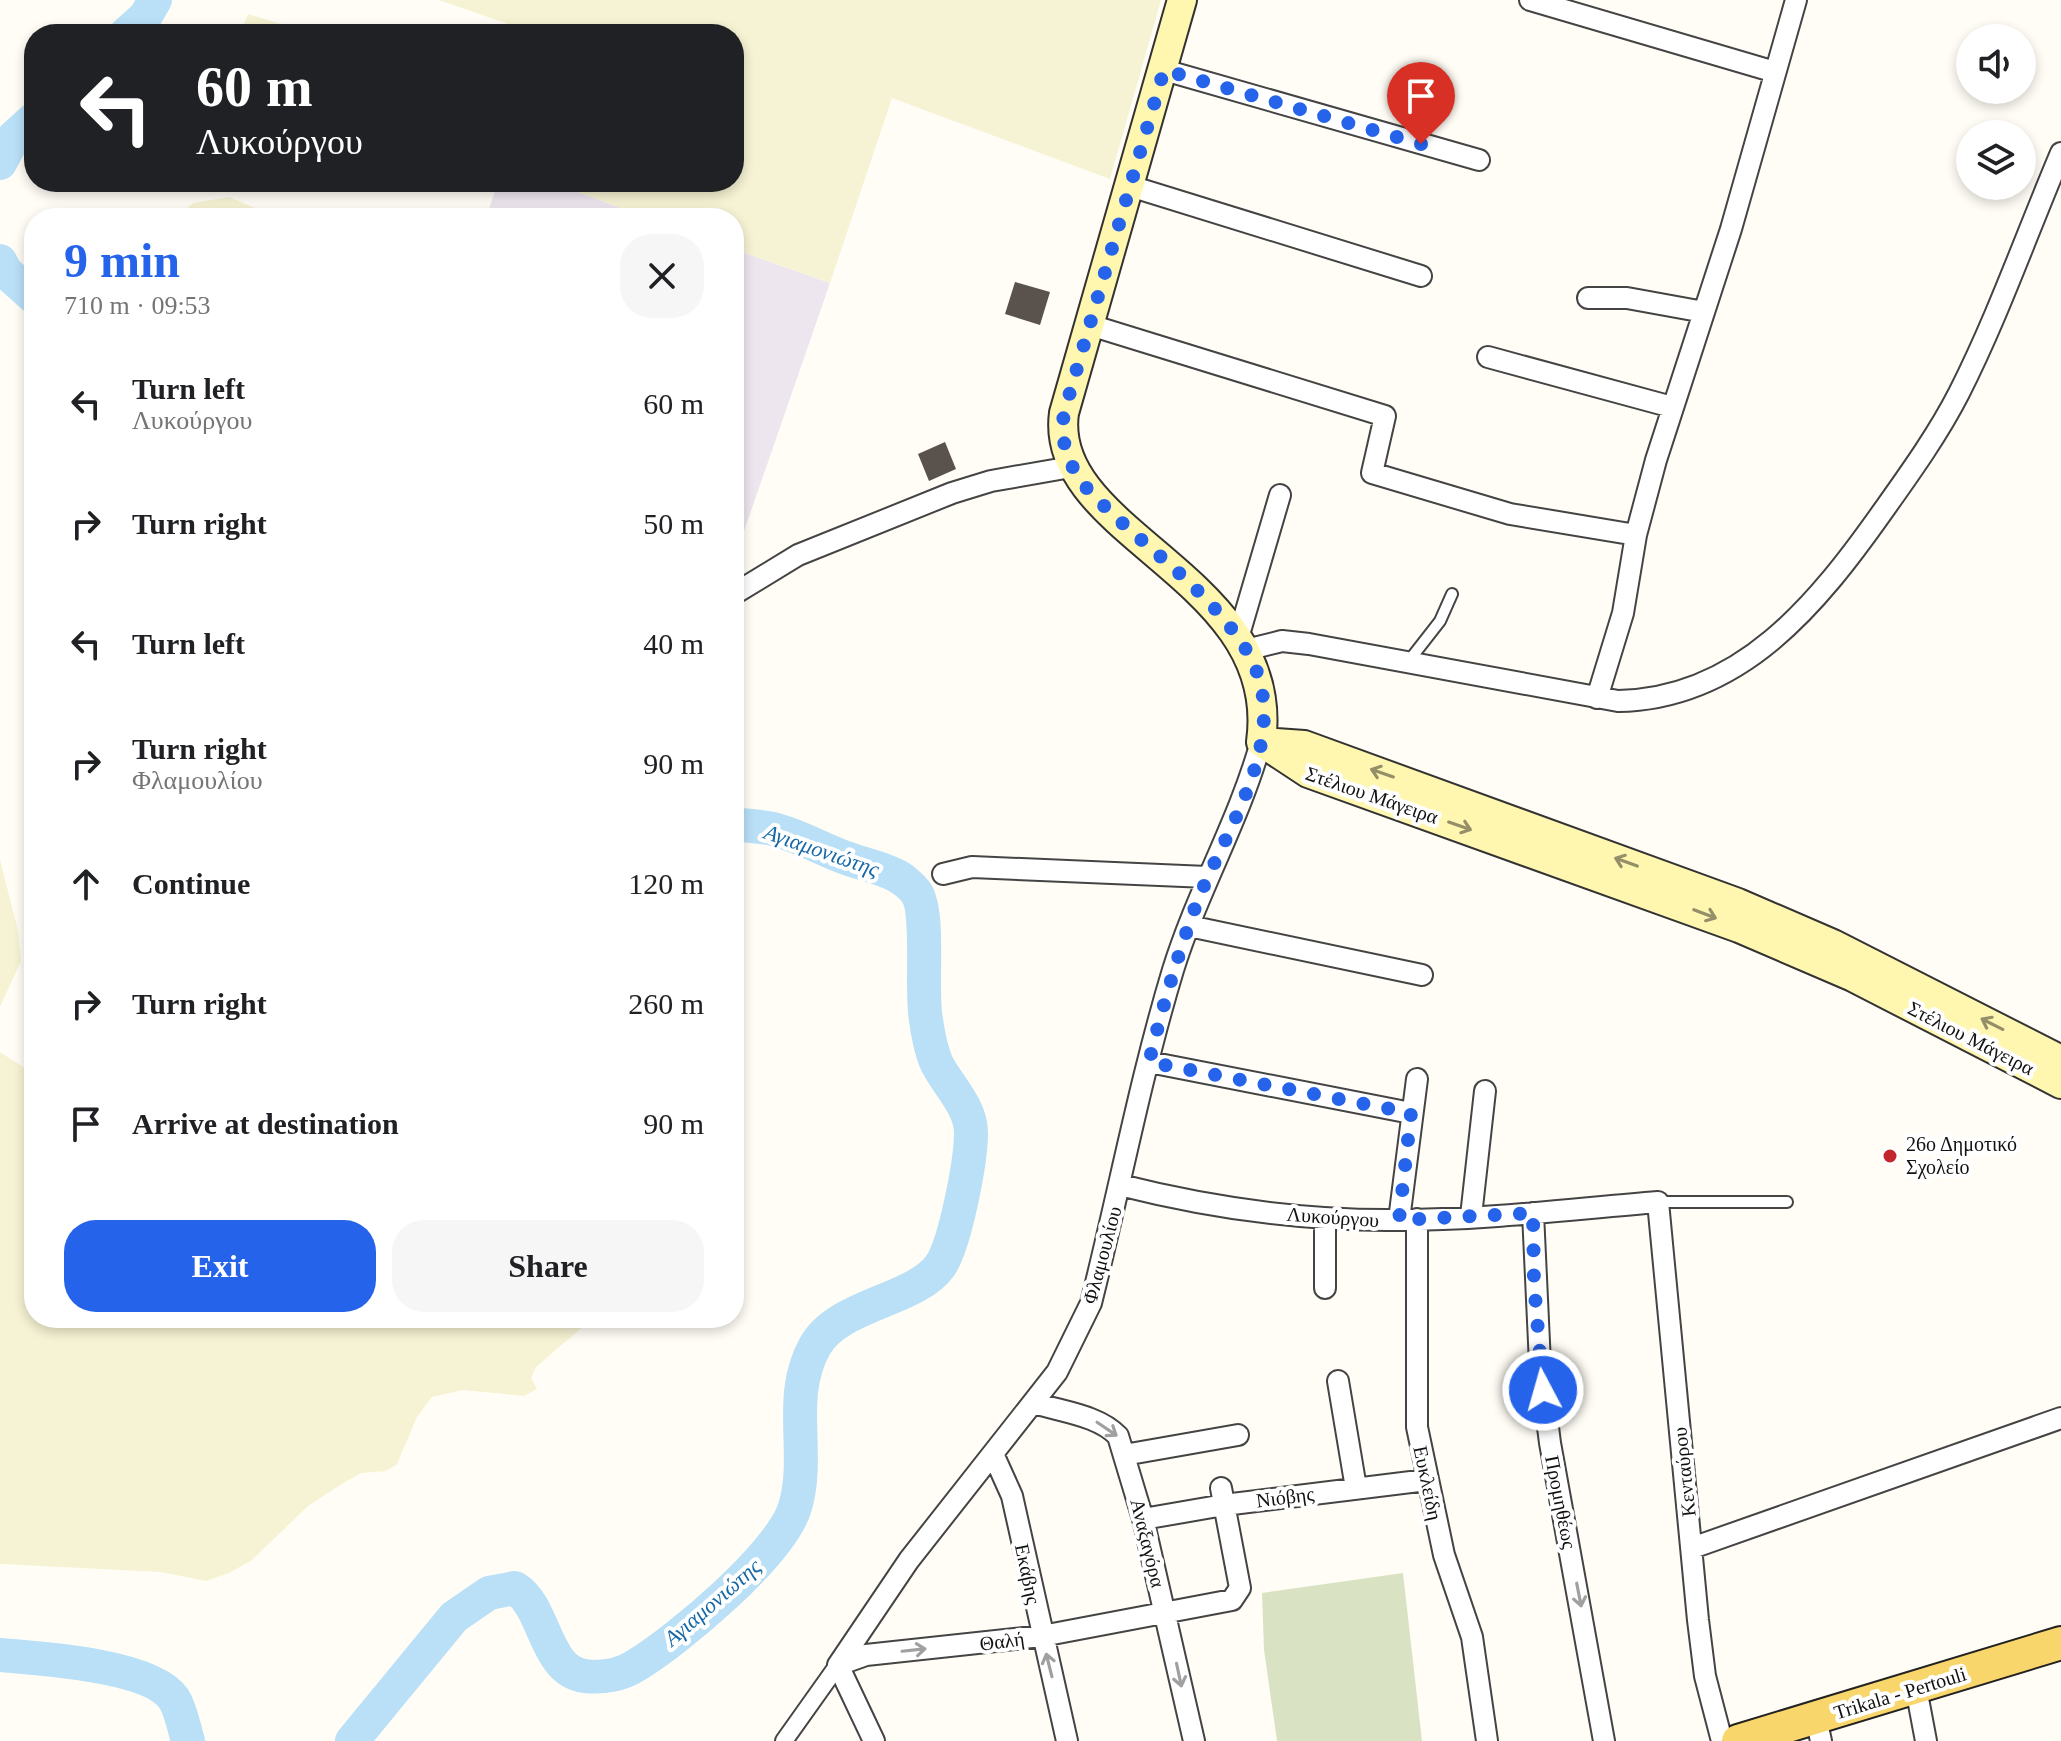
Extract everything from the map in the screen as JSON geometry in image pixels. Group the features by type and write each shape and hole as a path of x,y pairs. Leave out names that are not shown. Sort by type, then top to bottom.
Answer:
{"main road":[{"path":"1182,0 1062,427 1064,446 1071,467 1094,496 1195,590 1242,644 1262,697 1261,742"},
{"name":"Στέλιου Μάγειρα","path":"1261,742 1304,745 1738,903 1833,944 2061,1060"},
{"name":"Στέλιου Μάγειρα","path":"1261,742 1308,773 1662,898 1806,955 2061,1084"},
{"name":"Trikala - Pertouli","path":"1738,1741 1819,1729 1916,1688 2061,1643"}],"street":[{"path":"1530,0 1775,72"},
{"path":"1597,698 1623,613 1636,535 1672,407 1731,229 1796,0"},
{"path":"1164,70 1479,160"},
{"path":"1280,495 1242,644 1294,642 1618,701 1653,699 1724,674 1781,634 1834,577 1901,485 1955,400 1992,321 2061,153"},
{"path":"1130,186 1421,276"},
{"path":"1588,298 1627,298 1704,312"},
{"path":"1090,325 1385,416 1372,473 1510,514 1636,535"},
{"path":"1488,357 1672,407"},
{"path":"744,587 798,555 952,493 991,481 1071,467"},
{"name":"Φλαμουλίου","path":"784,1741 909,1560 1035,1403 1062,1363 1091,1303 1149,1062 1189,926 1207,877 1247,793 1261,742"},
{"path":"943,874 972,867 1207,877"},
{"path":"1189,926 1422,975"},
{"path":"1149,1062 1411,1113"},
{"name":"Ευκλείδη","path":"1417,1079 1411,1113 1408,1220 1417,1427 1451,1580 1472,1637 1487,1741"},
{"path":"1471,1216 1485,1091"},
{"name":"Λυκούργου","path":"1120,1185 1172,1198 1325,1219 1408,1220 1658,1202"},
{"name":"Κενταύρου","path":"1658,1202 1705,1676 1722,1741"},
{"name":"Προμηθέως","path":"1533,1213 1539,1351 1550,1443 1604,1741"},
{"path":"1325,1219 1325,1288"},
{"path":"1338,1381 1356,1488"},
{"name":"Αναξαγόρα","path":"1035,1403 1109,1427 1118,1436 1143,1519 1194,1741"},
{"path":"1692,1548 2061,1418"},
{"path":"1124,1455 1238,1435"},
{"name":"Εκάβης","path":"994,1456 1012,1496 1067,1741"},
{"name":"Νιόβης","path":"1143,1519 1222,1496 1356,1488 1427,1480"},
{"name":"Θαλή","path":"838,1665 866,1655 1042,1636 1166,1614 1237,1596 1240,1588 1222,1496"},
{"path":"838,1665 874,1741"},
{"path":"1916,1688 1926,1741"}],"lane":[{"path":"1408,662 1440,621 1452,594"},
{"name":"Λυκούργου","path":"1658,1202 1787,1202"}],"shaded area":[{"path":"439,0 1161,0 1110,179 892,98 830,283 744,253 744,208 622,208 578,192 744,192 744,24 508,24"},
{"path":"248,14 281,24 244,24"},
{"path":"495,192 578,192 622,208 489,208"},
{"path":"229,197 255,208 188,208 193,203"},
{"path":"744,253 830,283 744,531"},
{"path":"0,860 18,930 21,961 0,1007"},
{"path":"0,1052 24,1068 24,1328 581,1328 536,1367 531,1378 537,1389 524,1396 463,1390 432,1397 417,1417 397,1464 386,1471 361,1473 337,1487 308,1506 252,1560 229,1573 206,1581 161,1572 0,1564"}],"green space":[{"path":"1403,1573 1422,1741 1277,1741 1264,1650 1262,1593"}],"building":[{"path":"1015,282 1050,292 1040,325 1005,314"},
{"path":"945,442 956,469 929,481 918,454"}],"waterway":[{"name":"Αγιαμονιώτης","path":"137,24 155,0"},
{"name":"Αγιαμονιώτης","path":"0,163 14,137 24,128"},
{"name":"Αγιαμονιώτης","path":"0,261 6,272 24,288"},
{"name":"Αγιαμονιώτης","path":"352,1741 454,1617 489,1593 515,1588 533,1609 561,1663 571,1672 585,1676 611,1675 630,1669 701,1617 770,1548 795,1507 801,1467 802,1385 806,1365 815,1346 826,1332 841,1321 928,1278 946,1255 961,1202 971,1133 967,1114 937,1064 930,1042 924,1007 924,932 920,901 909,885 889,872 782,832 744,825"},
{"name":"Αγιαμονιώτης","path":"0,1655 93,1665 143,1678 162,1687 174,1699 188,1741"}],"place":[{"name":"26ο Δημοτικό Σχολείο","path":"1890,1156"}],"route":[{"path":"1421,144 1164,70 1062,427 1064,446 1075,474 1104,507 1155,551 1226,623 1253,664 1262,697 1261,742 1247,793 1207,877 1189,926 1149,1062 1411,1113 1399,1220 1533,1213 1534,1283 1543,1390"}]}
